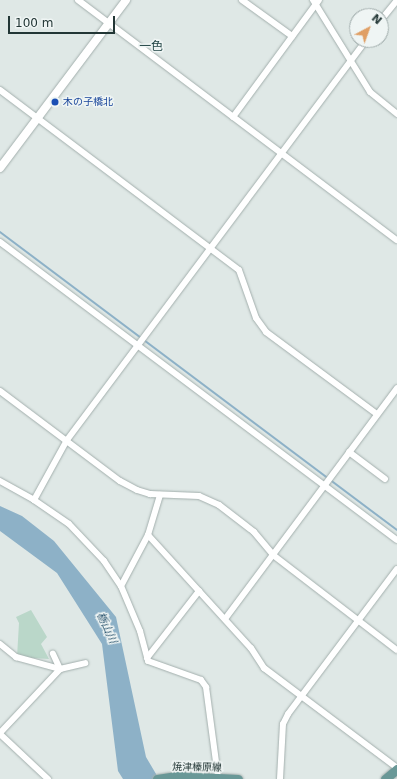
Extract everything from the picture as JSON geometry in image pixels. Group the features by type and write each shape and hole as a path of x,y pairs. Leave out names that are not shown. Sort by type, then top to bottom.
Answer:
{"main road":[{"path":"385,779 397,769"},
{"name":"焼津榛原線","path":"157,779 169,777 218,777 238,779"}],"street":[{"path":"78,0 397,240"},
{"path":"0,168 126,0"},
{"path":"242,0 292,36"},
{"path":"389,10 397,0"},
{"path":"233,117 316,1 350,61 370,92 397,114"},
{"path":"34,500 67,440 360,48"},
{"path":"0,90 212,247 239,270 256,318 266,332 377,414"},
{"path":"0,242 139,344 397,540"},
{"path":"225,619 397,388"},
{"path":"0,391 120,481 138,490 160,495 199,496 210,500 254,532 273,555 397,650"},
{"path":"349,452 385,479"},
{"path":"0,481 34,500 69,524 104,561 120,586 140,631 148,661 200,680 206,687 218,777"},
{"path":"120,586 148,535 160,495"},
{"path":"148,535 251,648 264,668 397,769"},
{"path":"280,779 283,724 301,697 397,569"},
{"path":"147,658 199,591"},
{"path":"0,644 16,657 60,669 85,663"},
{"path":"53,654 60,669"},
{"path":"48,779 0,733 60,669"}],"green space":[{"path":"31,610 47,637 41,644 49,659 17,657 19,623 16,617"}],"water":[{"name":"栃山川","path":"0,506 22,516 54,541 116,617 146,757 159,779 123,779 118,771 102,644 57,573 0,531"}],"waterway":[{"path":"0,232 397,530"}],"place":[{"name":"木の子橋北","path":"55,102"}],"district":[{"name":"一色","path":"151,47"}]}
